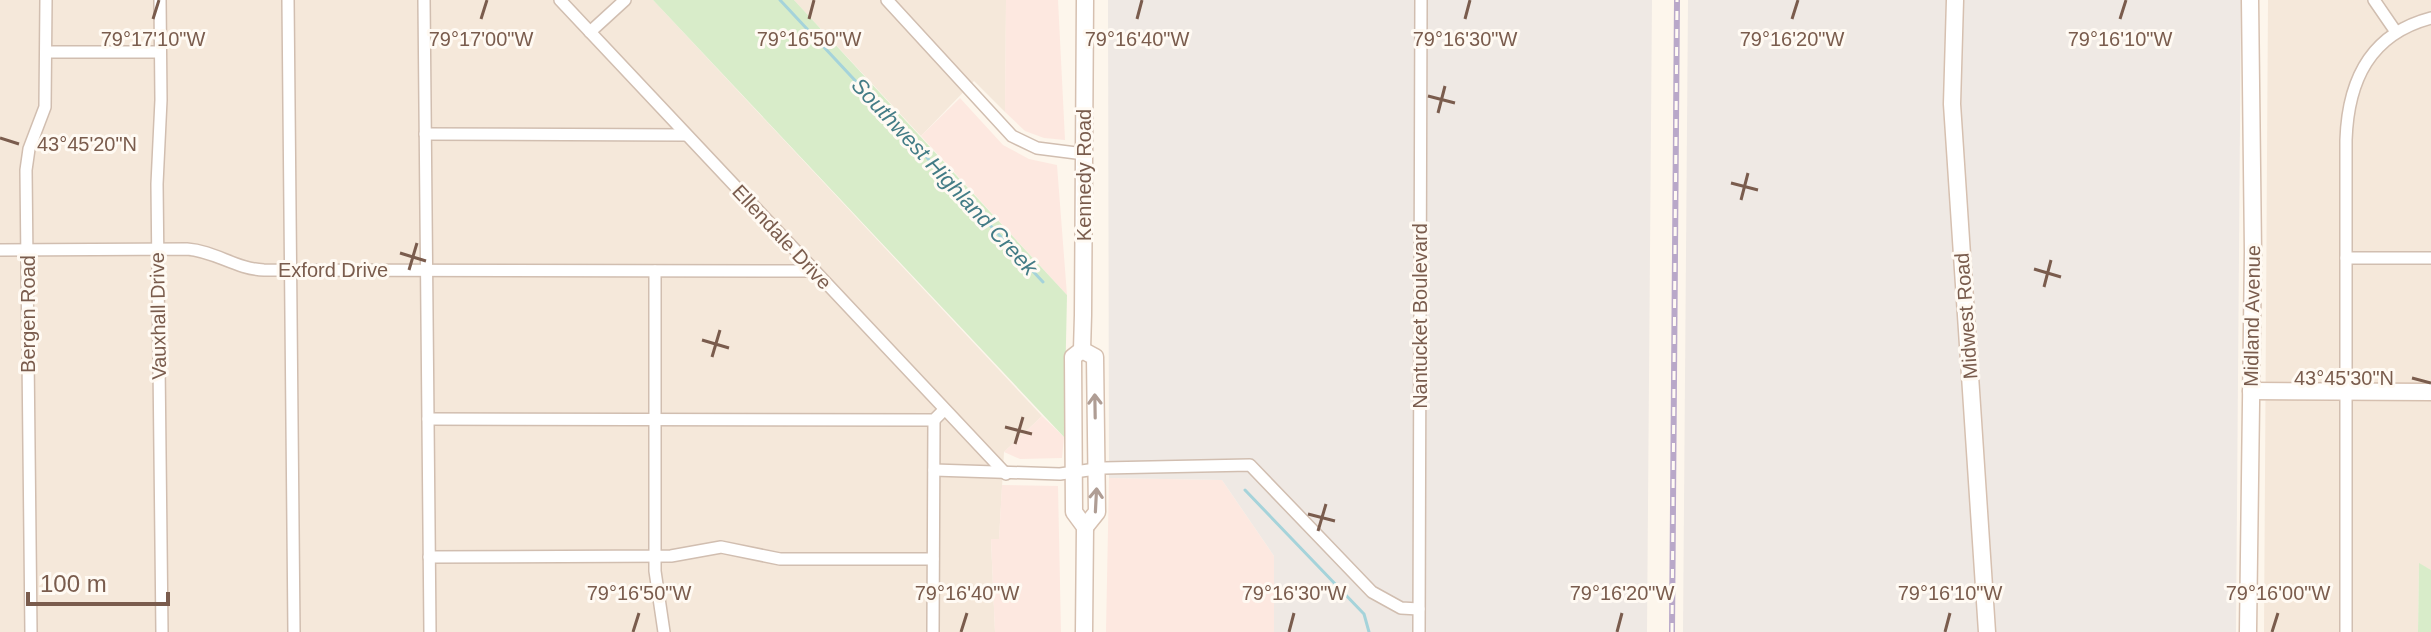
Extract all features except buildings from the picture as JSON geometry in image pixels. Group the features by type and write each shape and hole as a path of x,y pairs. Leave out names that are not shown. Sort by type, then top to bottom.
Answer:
{"main road":[{"name":"Kennedy Road","path":"1082,350 1085,0"},
{"name":"Midwest Road","path":"1955,0 1952,104 1987,632"},
{"name":"Midland Avenue","path":"2248,632 2253,240 2250,0"},
{"name":"Kennedy Road","path":"1082,350 1095,357 1097,512 1085,527"},
{"name":"Kennedy Road","path":"1082,350 1073,357 1074,512 1085,527 1084,632"},
{"path":"2251,391 2431,392"}],"street":[{"name":"Bergen Road","path":"31,632 27,159 45,107 46,0"},
{"name":"Vauxhall Drive","path":"160,0 158,248 162,632"},
{"path":"288,0 294,632"},
{"path":"424,0 430,632"},
{"name":"Ellendale Drive","path":"560,0 1006,474"},
{"path":"590,32 625,0"},
{"path":"887,0 1012,136 1037,148 1084,154"},
{"name":"Nantucket Boulevard","path":"1419,632 1421,0"},
{"path":"2374,0 2396,32"},
{"path":"2346,632 2346,140 2350,99 2367,60 2396,32 2431,18"},
{"path":"46,52 160,52"},
{"path":"425,134 685,135"},
{"name":"Exford Drive","path":"0,250 158,248 206,251 249,270 815,271"},
{"path":"2346,258 2431,258"},
{"path":"655,271 655,556 664,632"},
{"path":"933,632 934,420 944,410"},
{"path":"428,419 934,420"},
{"path":"934,470 1006,474 1074,473 1096,469 1250,465 1372,592 1401,608 1419,609"},
{"path":"429,557 655,556 721,547 769,558 933,559"}],"shaded area":[{"path":"0,0 653,0 1042,416 1004,452 999,540 991,540 995,632 0,632"},
{"path":"794,0 1006,0 1005,112 974,81 921,136"},
{"path":"1006,0 1058,0 1065,140 1044,138 1025,131 1005,112"},
{"path":"1108,0 1652,0 1647,632 1274,632 1274,556 1222,480 1109,478"},
{"path":"1688,0 2241,0 2236,632 1683,632"},
{"path":"2268,0 2431,0 2431,570 2419,564 2418,632 2264,632"},
{"path":"960,98 1003,145 1029,159 1057,165 1067,295 921,136"},
{"path":"1042,416 1064,437 1062,458 1020,459 1004,452"},
{"path":"1109,478 1222,480 1274,556 1274,632 1106,632"},
{"path":"1002,485 1058,486 1061,632 995,632 991,539 999,539"}],"green space":[{"path":"653,0 794,0 1067,295 1064,437"},
{"path":"2419,563 2431,570 2431,632 2418,632"}],"waterway":[{"name":"Southwest Highland Creek","path":"780,0 1043,282"},
{"name":"Southwest Highland Creek","path":"1245,490 1364,614 1369,632"}],"railway":[{"path":"1672,632 1677,0"}]}
